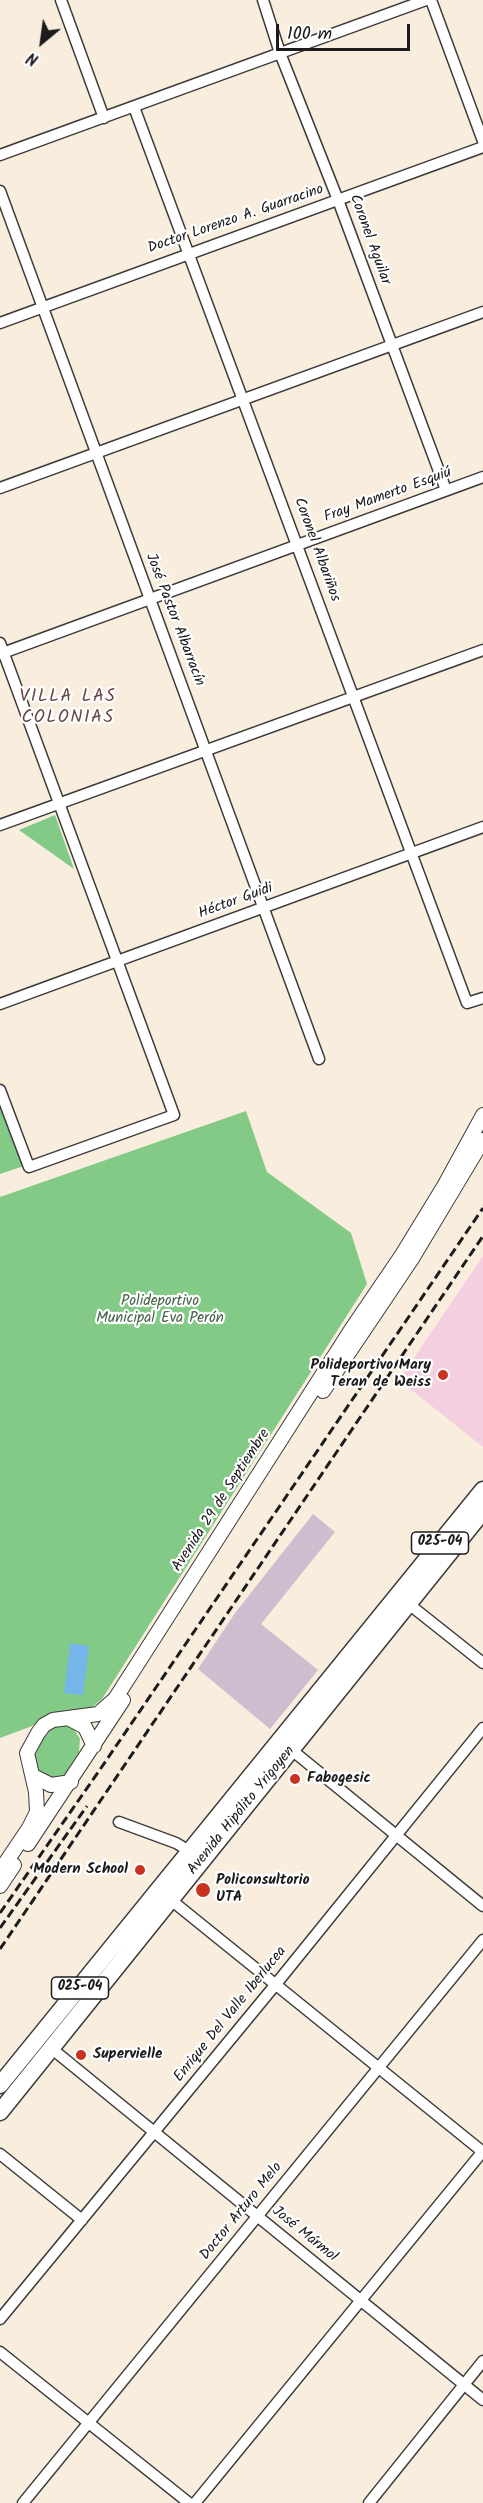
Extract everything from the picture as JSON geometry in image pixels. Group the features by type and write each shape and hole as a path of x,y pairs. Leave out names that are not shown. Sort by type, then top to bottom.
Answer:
{"main road":[{"name":"Avenida Hipólito Yrigoyen","path":"0,2112 166,1895 403,1599 483,1490"},
{"name":"Avenida Hipólito Yrigoyen","path":"403,1599 483,1511"},
{"name":"Avenida Hipólito Yrigoyen","path":"0,2085 166,1895 191,1852 287,1745"}],"street":[{"path":"61,0 104,118"},
{"name":"Coronel Aguilar","path":"263,0 280,53 338,200 446,490"},
{"path":"0,156 428,0 483,141"},
{"name":"Coronel Albariños","path":"134,107 467,1003 482,999"},
{"name":"Doctor Lorenzo A. Guarracino","path":"0,323 189,252 483,147"},
{"name":"José Pastor Albarracín","path":"0,191 319,1059"},
{"path":"0,488 483,312"},
{"name":"Fray Mamerto Esquiú","path":"1,650 150,599 483,477"},
{"path":"0,1090 29,1167 174,1115 1,650"},
{"path":"0,825 483,650"},
{"name":"Héctor Guidi","path":"0,1004 483,827"},
{"name":"Avenida 29 de Septiembre","path":"0,1871 37,1812 38,1802 33,1776 27,1760 28,1749 44,1725 53,1720 91,1716 107,1708 115,1699 351,1330 402,1255 443,1188 483,1115"},
{"name":"Avenida 29 de Septiembre","path":"0,1886 71,1782 320,1396 413,1257 483,1140"},
{"path":"403,1599 483,1663"},
{"path":"67,1718 85,1727 94,1746"},
{"name":"Enrique Del Valle Iberlucea","path":"0,2319 155,2133 483,1728"},
{"path":"287,1745 483,1906"},
{"path":"33,1776 51,1785 71,1782"},
{"path":"119,1822 176,1843 191,1852"},
{"path":"166,1895 483,2152 195,2503"},
{"name":"Doctor Arturo Melo","path":"23,2503 483,1940"},
{"name":"José Mármol","path":"51,2048 483,2400"},
{"path":"0,2154 82,2220"},
{"path":"0,2352 189,2503"},
{"path":"369,2503 483,2361"}],"shaded area":[{"path":"483,1256 483,1447 399,1380"},
{"path":"313,1514 335,1532 261,1624 318,1670 270,1729 198,1669 235,1613"}],"green space":[{"path":"55,815 74,869 19,830"},
{"path":"0,1104 24,1166 0,1174"},
{"name":"Polideportivo Municipal Eva Perón","path":"246,1111 267,1172 351,1233 367,1284 102,1699 90,1709 50,1714 32,1726 0,1738 0,1197"},
{"path":"56,1724 73,1727 80,1739 79,1752 65,1774 54,1779 39,1776 32,1753 50,1726"}],"water":[{"path":"70,1643 89,1646 83,1695 64,1693"}],"railway":[{"path":"0,1913 483,1208"},
{"path":"0,1949 483,1236"},
{"path":"0,1928 87,1806"}],"place":[{"name":"Polideportivo Mary Teran de Weiss","path":"443,1375"},
{"name":"Fabogesic","path":"295,1779"},
{"name":"Modern School","path":"140,1870"},
{"name":"Policonsultorio UTA","path":"203,1890"},
{"name":"Supervielle","path":"81,2055"}],"district":[{"name":"VILLA LAS COLONIAS","path":"68,708"}]}
